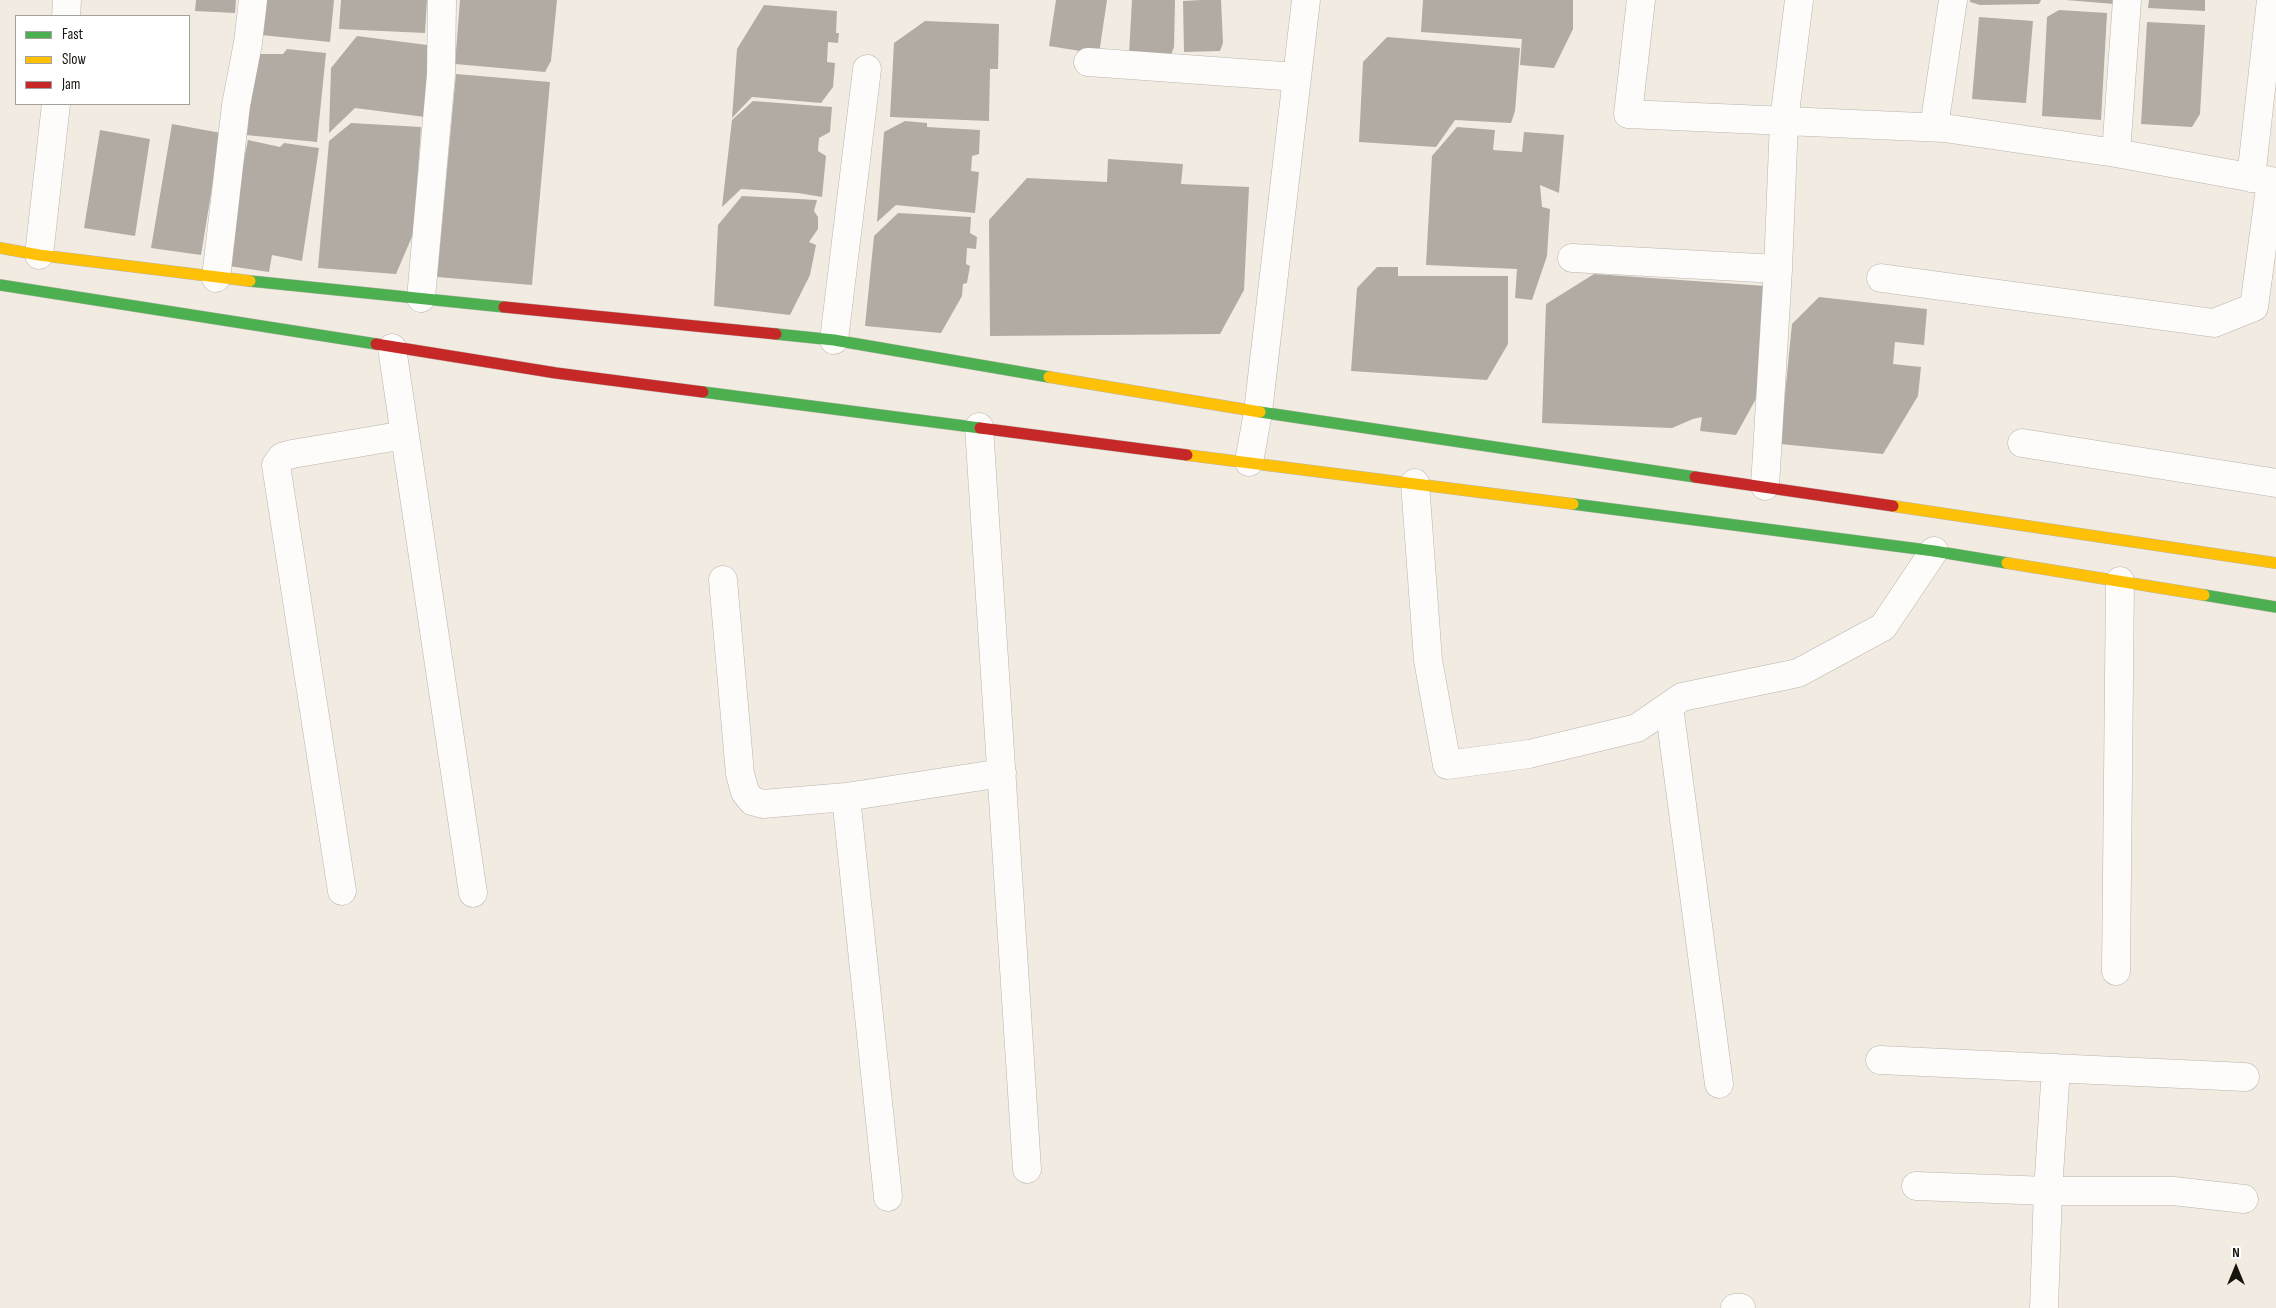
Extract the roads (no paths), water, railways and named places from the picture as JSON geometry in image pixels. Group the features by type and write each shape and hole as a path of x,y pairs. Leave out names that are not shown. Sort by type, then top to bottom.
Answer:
{"street":[{"path":"66,15 67,0"},
{"path":"216,278 236,105 248,44 253,0"},
{"path":"421,298 440,75 442,0"},
{"path":"1249,462 1258,412 1306,0"},
{"path":"1642,0 1628,114 1934,127 2116,153 2266,180"},
{"path":"1765,486 1778,269 1784,121 1799,0"},
{"path":"1934,127 1953,0"},
{"path":"2116,153 2127,0"},
{"path":"1881,278 2214,323 2254,307 2266,180 2271,0"},
{"path":"1088,62 1297,77"},
{"path":"834,340 867,69"},
{"path":"39,256 56,105"},
{"path":"0,248 39,256 216,278 834,340 1258,412 2276,563"},
{"path":"1572,258 1778,269"},
{"path":"0,285 556,373 1415,482 1934,551 2276,607"},
{"path":"392,348 473,893"},
{"path":"979,427 1028,1169"},
{"path":"342,891 276,465 282,457 292,454 405,435"},
{"path":"2022,443 2276,483"},
{"path":"1415,482 1428,660 1447,765 1529,754 1637,728 1682,697 1798,673 1883,628 1934,551"},
{"path":"723,580 740,774 745,792 752,802 763,804 846,797 1002,773"},
{"path":"2116,970 2120,581"},
{"path":"1669,706 1720,1084"},
{"path":"846,797 888,1197"},
{"path":"1880,1060 2245,1077"},
{"path":"2044,1308 2048,1191 2056,1068"},
{"path":"1916,1186 2048,1191 2173,1191 2244,1200"},
{"path":"1735,1308 1741,1308"}]}
